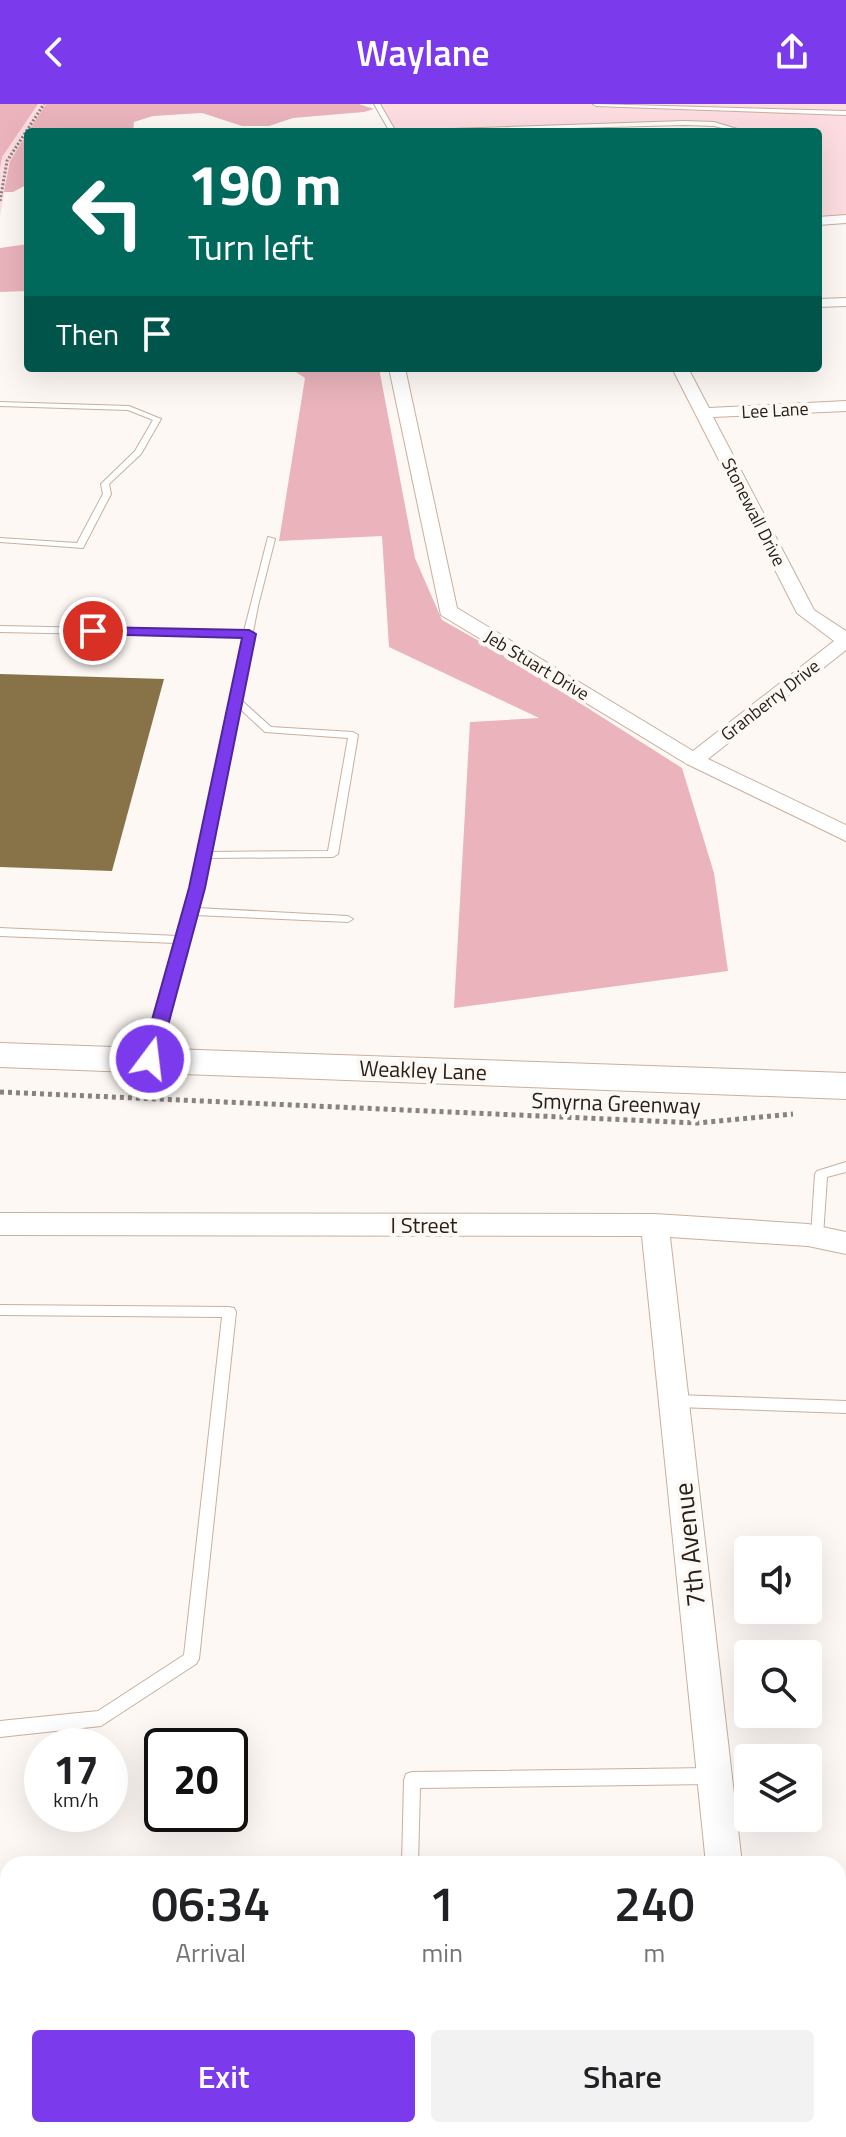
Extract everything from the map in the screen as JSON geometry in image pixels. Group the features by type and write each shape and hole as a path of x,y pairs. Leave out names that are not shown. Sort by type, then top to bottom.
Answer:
{"main road":[{"name":"Weakley Lane","path":"0,1055 846,1086"}],"street":[{"path":"822,221 846,219"},
{"path":"822,303 846,302"},
{"name":"Jeb Stuart Drive","path":"398,372 448,611 694,760 846,834"},
{"name":"Stonewall Drive","path":"682,372 806,613 846,640"},
{"name":"Lee Lane","path":"703,413 846,406"},
{"name":"Granberry Drive","path":"694,760 846,640"},
{"name":"I Street","path":"0,1224 655,1225 817,1236 846,1243"},
{"name":"7th Avenue","path":"655,1225 723,1856"}],"lane":[{"path":"377,104 391,128"},
{"path":"596,104 846,113"},
{"path":"618,128 714,124 729,128"},
{"path":"0,404 129,408 157,419 138,452 105,484 107,494 80,546 0,540"},
{"path":"150,1059 204,855 271,539"},
{"path":"0,629 249,634"},
{"path":"204,855 333,854 353,735 268,730 236,700"},
{"path":"190,911 348,919"},
{"path":"0,932 183,940"},
{"path":"817,1236 821,1174 846,1167"},
{"path":"0,1310 229,1312 191,1659 101,1718 0,1729"},
{"path":"673,1401 846,1407"},
{"path":"410,1856 412,1780 715,1776"}],"path":[{"path":"28,128 44,104"},
{"path":"0,201 7,161 24,135"},
{"name":"Smyrna Greenway","path":"0,1092 697,1123 802,1113"}],"shaded area":[{"path":"0,104 46,104 31,128 24,128 24,139 10,161 0,216"},
{"path":"0,104 38,104 2,157 0,168"},
{"path":"46,104 359,104 374,109 293,118 269,126 242,126 202,113 153,116 134,122 133,128 31,128"},
{"path":"377,104 846,104 846,219 822,221 822,128 729,128 714,124 391,128"},
{"path":"24,138 24,186 13,192 4,192 10,161"},
{"path":"24,245 24,291 0,292 0,248"},
{"path":"296,372 380,372 415,558 442,620 509,658 682,768 714,873 728,971 454,1008 470,722 539,718 389,647 382,536 279,541 305,378"}],"building":[{"path":"0,674 164,679 112,871 0,867"}],"route":[{"path":"93,631 249,634 197,888 150,1059"}]}
